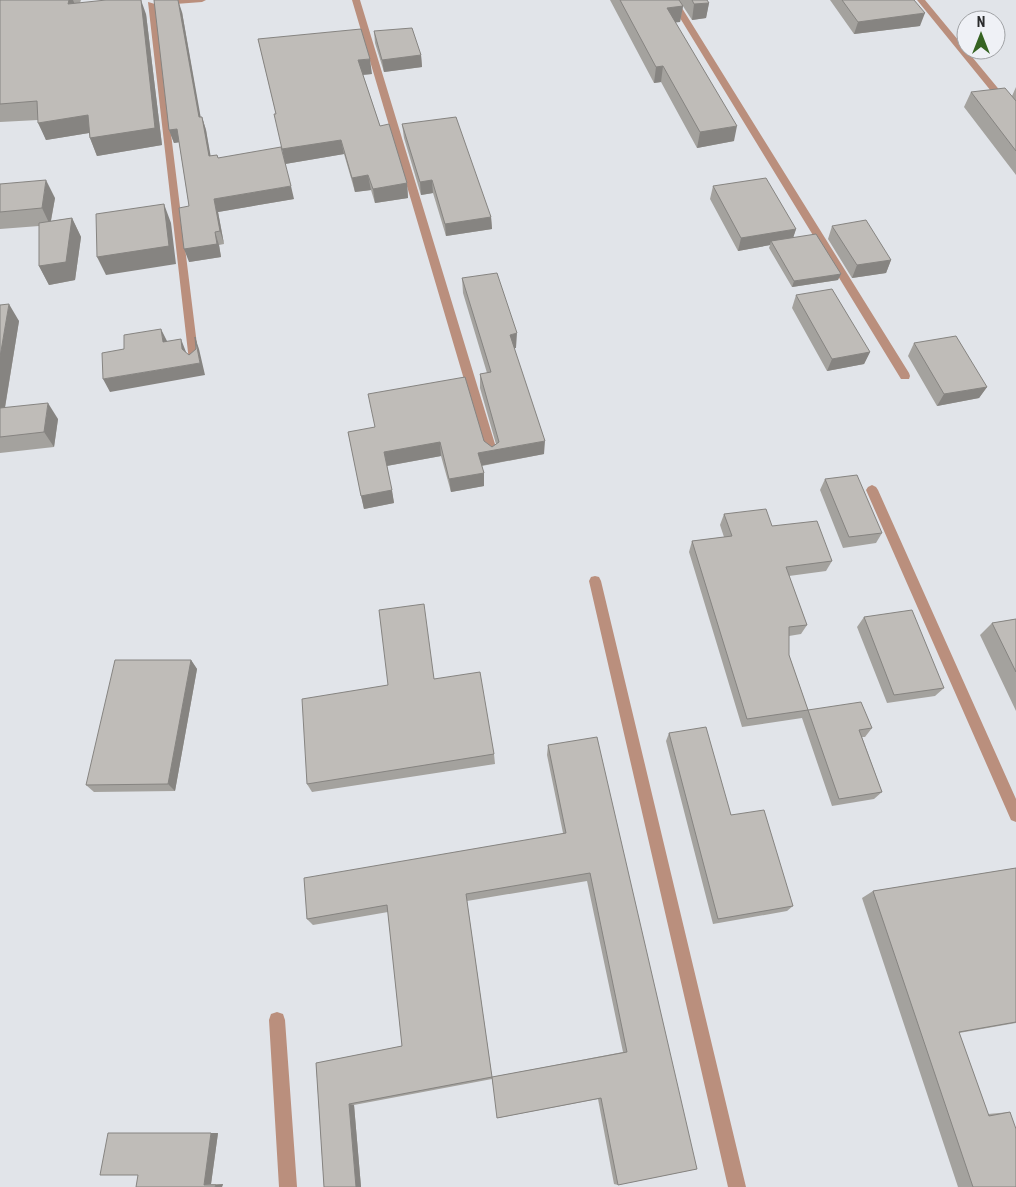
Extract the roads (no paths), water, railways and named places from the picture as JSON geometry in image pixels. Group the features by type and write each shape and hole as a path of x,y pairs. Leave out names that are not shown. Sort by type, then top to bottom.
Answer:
{"street":[{"path":"194,361 146,5 202,0"},
{"path":"356,0 492,454"},
{"path":"673,0 905,376"},
{"path":"921,0 1016,116"},
{"path":"872,490 1016,815"},
{"path":"595,580 737,1187"},
{"path":"277,1020 288,1187"}]}
